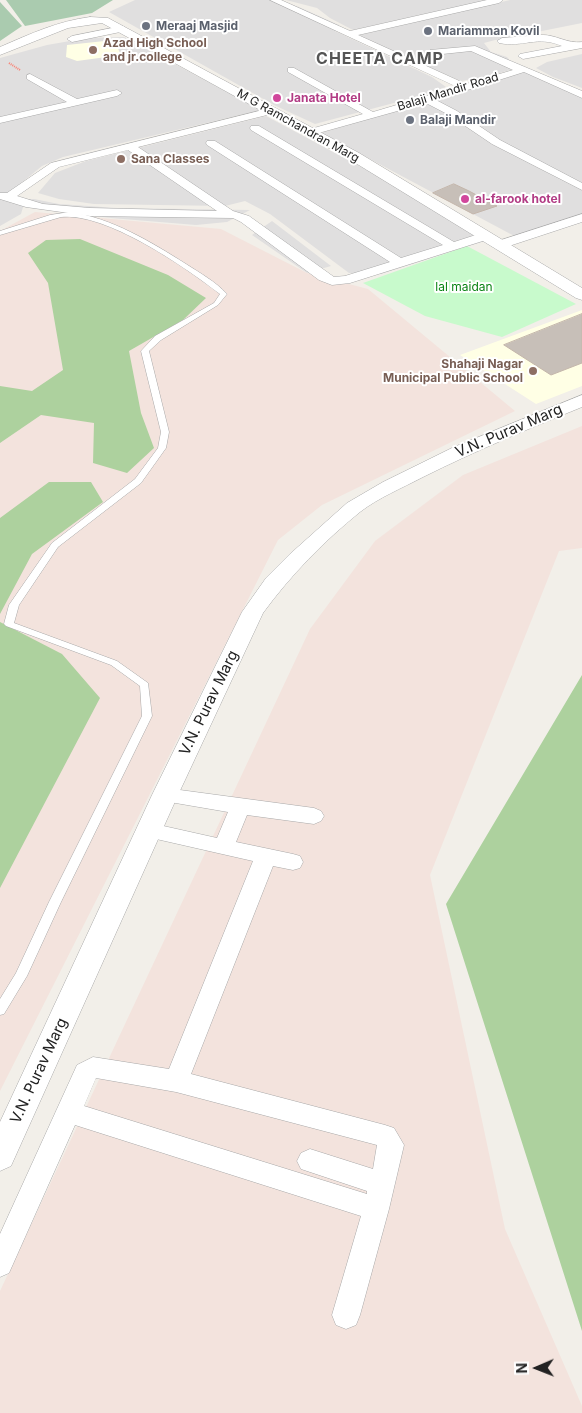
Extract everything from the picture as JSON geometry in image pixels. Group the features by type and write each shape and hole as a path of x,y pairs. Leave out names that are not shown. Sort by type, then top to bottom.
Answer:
{"street":[{"path":"274,0 464,87"},
{"path":"349,34 499,0"},
{"name":"M G Ramchandran Marg","path":"0,51 67,24 79,21 104,20 354,156 582,295"},
{"path":"72,39 122,29"},
{"path":"502,40 516,42 550,38 571,47"},
{"path":"523,56 582,45"},
{"path":"433,52 472,48 521,70 525,69 582,95"},
{"path":"291,70 372,115"},
{"name":"Balaji Mandir Road","path":"311,132 428,100 521,70"},
{"path":"30,77 75,102"},
{"path":"0,120 117,93"},
{"path":"428,100 452,112 496,142 582,187"},
{"path":"4,196 55,165 271,111"},
{"path":"255,128 452,246"},
{"path":"212,143 400,263"},
{"path":"129,146 230,215"},
{"path":"4,196 26,204 90,212 230,215 245,219 323,277 332,281 346,280 485,236"},
{"path":"499,245 582,218"},
{"name":"V.N. Purav Marg","path":"0,1156 165,795 253,612 274,583 297,559 354,507 390,486 461,451 582,400"},
{"path":"165,795 314,816"},
{"path":"224,847 240,807"},
{"path":"150,831 293,862"},
{"path":"176,1081 266,856"},
{"path":"0,1264 69,1112 85,1072 93,1067 176,1081 384,1136 391,1145 376,1209 346,1316"},
{"path":"69,1112 376,1209"},
{"path":"310,1161 382,1184"}],"lane":[{"path":"0,1010 21,976 55,902 147,716 145,684 114,662 9,624 14,604 55,545 138,481 162,448 165,432 145,351 158,338 216,304 224,294 184,265 108,224 95,219 70,214 27,224 2,233"}],"path":[{"path":"8,62 30,77"}],"shaded area":[{"path":"6,0 113,0 92,13 25,26"},
{"path":"135,0 279,0 339,25 335,31 432,77 446,87 420,96 315,124 274,105 109,12"},
{"path":"286,0 488,0 353,30 330,18 317,8"},
{"path":"510,0 582,0 582,23 532,33 523,39 495,40 484,43 491,52 507,57 511,62 520,67 490,76 461,81 388,50 359,35"},
{"path":"0,2 22,26 0,41"},
{"path":"124,37 261,110 63,157 42,166 8,194 0,193 0,58 47,45 87,38"},
{"name":"Azad High School and jr.college","path":"114,40 121,55 77,61 66,57 67,45"},
{"path":"582,54 582,88 536,68 547,62"},
{"path":"525,71 582,97 582,218 518,238 321,133"},
{"path":"266,116 397,186 488,240 381,274 349,273 270,214 245,201 225,206 94,204 59,199 38,193 55,173 86,161"},
{"path":"0,199 34,199 59,204 117,208 250,210 227,222 196,225 111,218 23,207 21,214 0,226"},
{"path":"35,212 221,229 307,273 368,289 515,411 322,505 278,540 0,1091 0,231"},
{"path":"272,221 331,266 307,273 252,235"},
{"name":"Shahaji Nagar Municipal Public School","path":"582,310 582,386 536,404 460,355"},
{"path":"582,426 582,548 559,551 430,875 505,1229 582,1406 582,1413 0,1413 0,1291 310,629 375,541 463,475"}],"green space":[{"path":"80,239 168,275 206,298 183,320 129,351 141,413 154,448 127,473 93,463 94,423 41,415 0,443 0,386 32,391 63,370 48,283 28,253 46,240"},
{"name":"lal maidan","path":"467,246 576,304 502,337 425,316 363,283"},
{"path":"49,482 91,482 103,502 32,554 0,614 0,518"},
{"path":"0,622 62,654 100,698 0,888"},
{"path":"582,675 582,1331 446,904"}],"building":[{"name":"al-farook hotel","path":"454,184 497,206 473,214 433,193"},
{"path":"582,314 582,363 551,375 504,345"}],"place":[{"name":"Meraaj Masjid","path":"146,26"},
{"name":"Mariamman Kovil","path":"428,31"},
{"name":"Azad High School and jr.college","path":"93,50"},
{"name":"Janata Hotel","path":"277,98"},
{"name":"Balaji Mandir","path":"410,120"},
{"name":"Sana Classes","path":"121,159"},
{"name":"al-farook hotel","path":"465,199"},
{"name":"Shahaji Nagar Municipal Public School","path":"533,371"}],"district":[{"name":"CHEETA CAMP","path":"380,59"}]}
